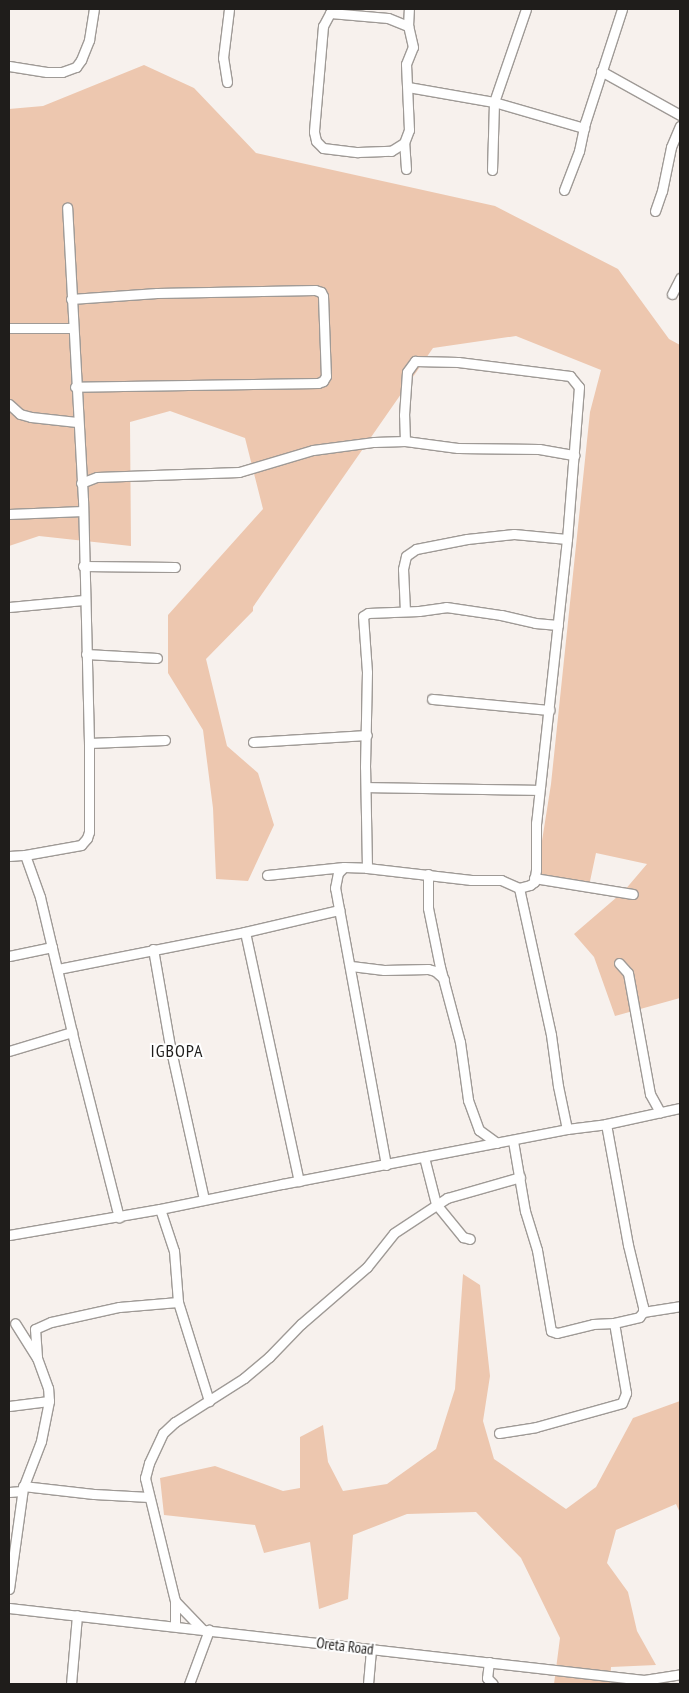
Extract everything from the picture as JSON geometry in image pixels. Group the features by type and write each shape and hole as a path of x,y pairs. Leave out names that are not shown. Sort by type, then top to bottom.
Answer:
{"street":[{"path":"9,66 47,72 62,72 76,67 82,60 89,40 94,9"},
{"path":"227,82 223,58 229,9"},
{"path":"406,169 404,144 409,130 406,64 413,47 413,40 408,26 409,9"},
{"path":"492,170 494,102 526,9"},
{"path":"564,190 579,151 584,128 622,9"},
{"path":"404,144 391,151 358,152 324,148 316,141 324,26 328,11 388,18 408,26"},
{"path":"601,72 680,115"},
{"path":"408,87 494,102 584,128"},
{"path":"655,210 662,191 671,147 680,126"},
{"path":"9,856 81,845 87,838 89,744 83,511 67,207"},
{"path":"672,294 680,278"},
{"path":"71,299 157,293 315,290 323,296 326,376 323,381 318,383 75,387"},
{"path":"9,328 72,328"},
{"path":"267,875 344,867 367,868 471,880 501,880 519,888 530,885 534,878 539,790 568,539 579,387 570,376 458,362 415,361 407,372 404,415 405,441"},
{"path":"9,404 20,414 31,417 77,422"},
{"path":"81,483 97,477 239,472 337,445 405,441 458,448 539,449 574,455"},
{"path":"9,514 83,511"},
{"path":"405,612 404,562 406,556 416,549 467,539 514,534 568,539"},
{"path":"83,566 175,567"},
{"path":"9,607 84,600"},
{"path":"367,868 367,672 363,616 368,613 446,608 501,615 535,624 558,625"},
{"path":"86,654 157,658"},
{"path":"432,699 549,710"},
{"path":"253,742 367,735"},
{"path":"89,744 165,740"},
{"path":"366,787 539,790"},
{"path":"25,855 40,897 119,1217"},
{"path":"344,867 338,873 335,888 351,966 356,1012 386,1165"},
{"path":"428,874 428,908 460,1042 468,1100 479,1130 477,1146"},
{"path":"534,878 633,894"},
{"path":"519,888 552,1036 558,1086 567,1129"},
{"path":"58,969 245,932 339,910"},
{"path":"245,932 278,1095 299,1181"},
{"path":"9,956 52,947"},
{"path":"153,949 173,1059 204,1199"},
{"path":"619,962 628,973 650,1094 660,1112"},
{"path":"351,966 384,970 428,970 435,971 444,979"},
{"path":"9,1051 72,1032"},
{"path":"9,1235 160,1210 204,1199 567,1129 606,1124 680,1108"},
{"path":"606,1124 643,1312"},
{"path":"479,1130 497,1143"},
{"path":"512,1141 526,1212 537,1250 551,1331 556,1334 593,1324 614,1324 638,1317 643,1312 680,1306"},
{"path":"424,1157 436,1204 463,1237 470,1239"},
{"path":"176,1626 175,1600 145,1478 164,1433 175,1422 256,1368 301,1324 367,1267 394,1233 436,1204 459,1193 520,1177"},
{"path":"160,1210 174,1251 178,1302 209,1401"},
{"path":"37,1358 35,1329 51,1322 119,1307 178,1302"},
{"path":"618,1341 623,1326 629,1319"},
{"path":"9,1589 23,1489 41,1441 49,1401 48,1388 37,1358 15,1323"},
{"path":"499,1433 536,1427 622,1403 626,1393 614,1324"},
{"path":"9,1406 49,1401"},
{"path":"9,1492 23,1489 149,1497"},
{"path":"175,1600 205,1629 190,1684"},
{"name":"Oreta Road","path":"9,1608 644,1680 680,1674"},
{"path":"71,1684 77,1615"},
{"path":"368,1684 371,1649"},
{"path":"489,1662 487,1678 492,1684"}],"shaded area":[{"path":"144,65 194,88 256,153 495,206 618,269 669,339 680,345 680,998 615,1016 594,957 574,934 624,891 647,864 596,853 589,886 535,885 551,784 590,412 601,370 516,336 433,348 253,607 253,611 206,659 227,746 258,773 274,825 248,881 216,879 213,808 203,730 168,673 168,615 263,509 245,438 170,411 130,422 131,546 39,536 9,546 9,109 43,106"},
{"path":"463,1274 480,1285 490,1376 483,1421 494,1459 566,1509 596,1487 633,1418 680,1401 680,1513 676,1504 616,1530 607,1563 628,1592 637,1631 656,1665 611,1667 610,1684 554,1684 560,1638 521,1558 476,1512 407,1514 353,1535 348,1599 319,1609 310,1542 264,1553 255,1525 164,1515 160,1478 215,1466 283,1491 300,1488 300,1437 323,1425 328,1462 343,1491 387,1484 436,1449 455,1389"}],"district":[{"name":"IGBOPA","path":"177,1051"}]}
